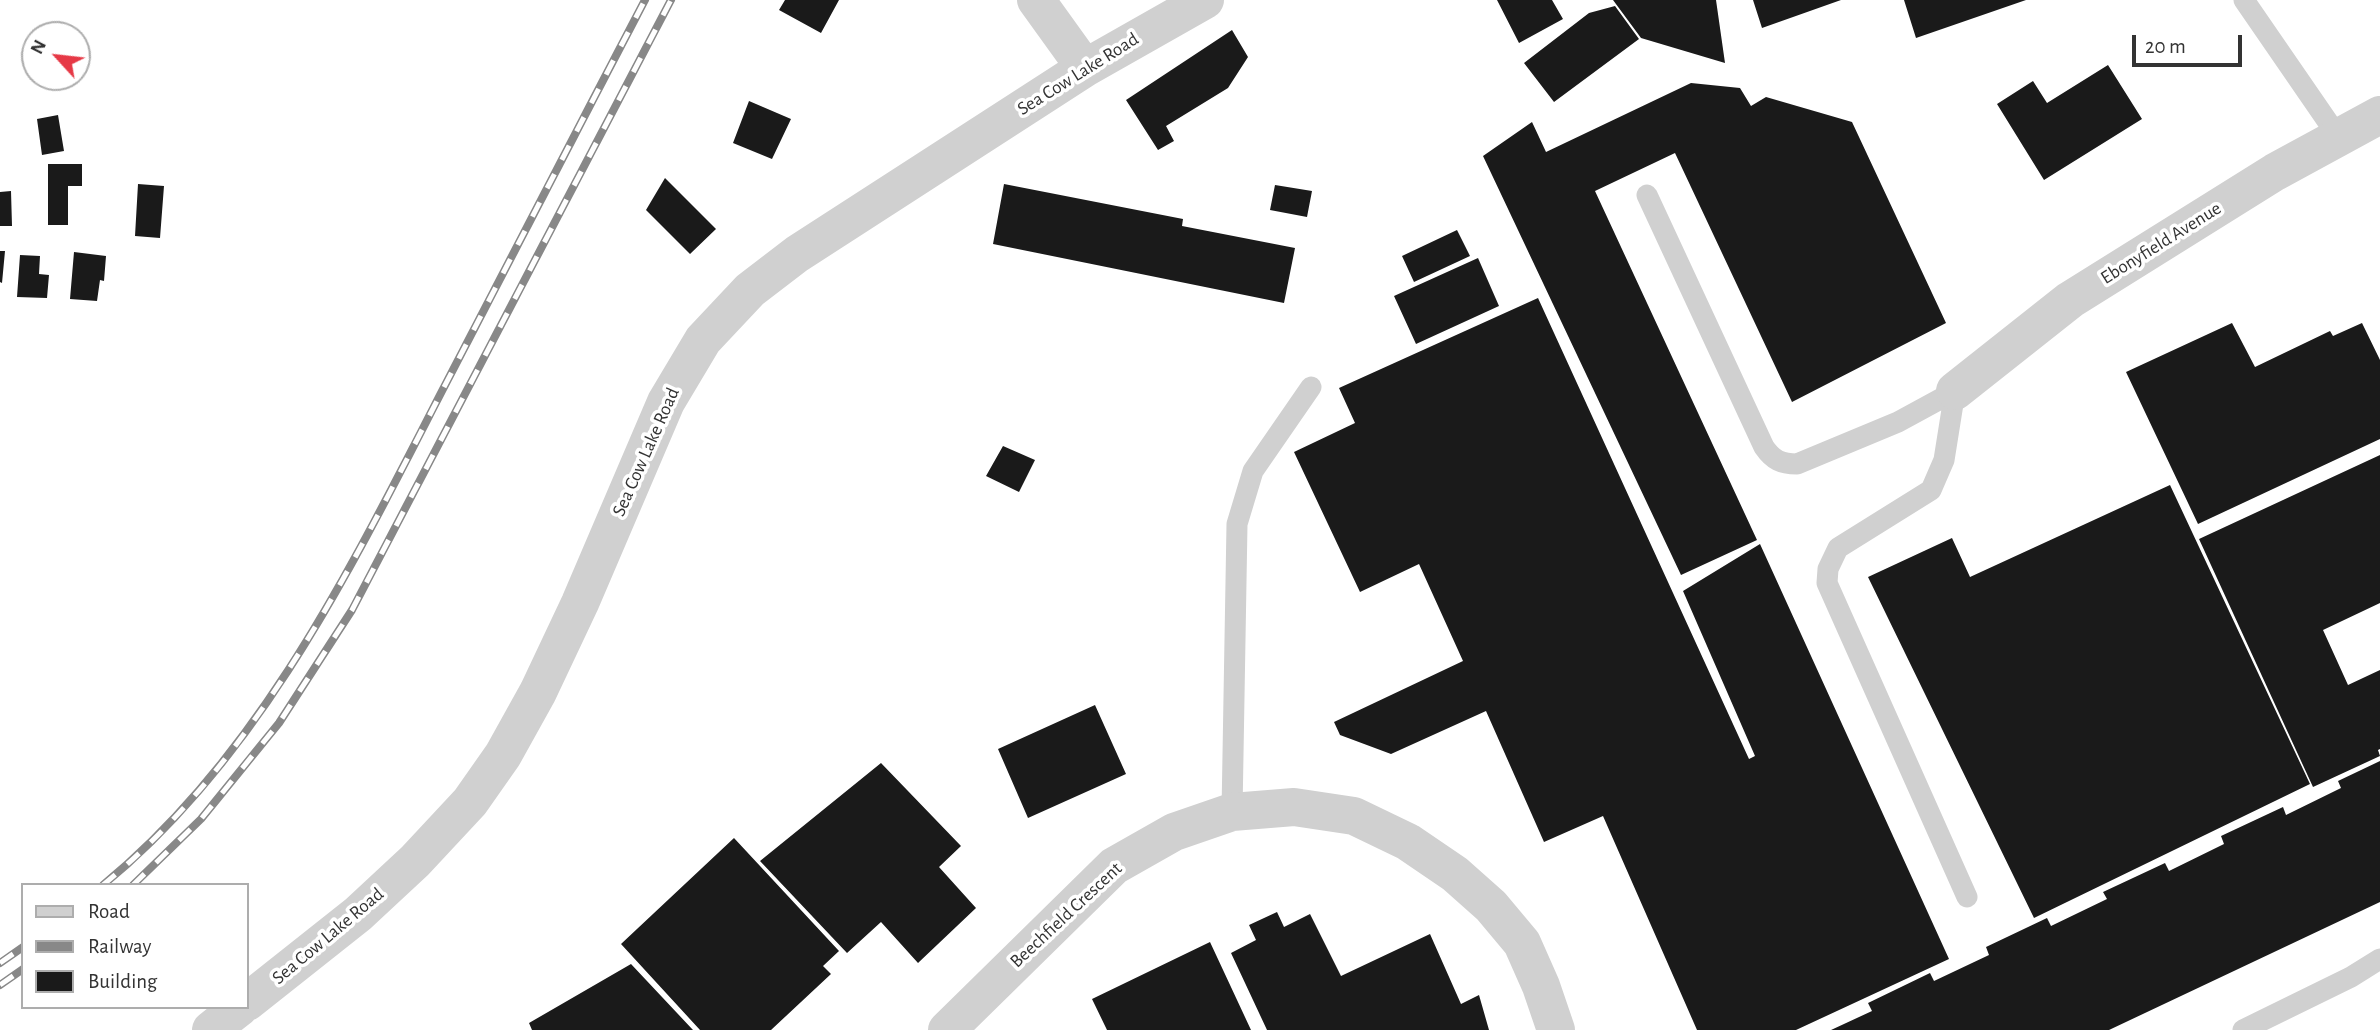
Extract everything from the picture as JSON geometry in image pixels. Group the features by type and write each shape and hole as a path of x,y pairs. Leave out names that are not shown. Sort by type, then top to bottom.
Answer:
{"street":[{"path":"1036,0 1085,68"},
{"name":"Sea Cow Lake Road","path":"248,1001 358,915 415,861 470,802 503,755 538,692 666,402 703,340 750,290 797,254 1085,68 1205,0"},
{"name":"Ebonyfield Avenue","path":"1955,391 2070,300 2275,172 2380,116"},
{"name":"Beechfield Crescent","path":"947,1030 1114,866 1174,832 1232,812 1294,807 1354,816 1408,842 1455,874 1491,906 1522,943 1556,1030"},
{"path":"211,1030 237,1009"}],"lane":[{"path":"2244,0 2339,138"},
{"path":"1647,195 1770,456 1783,464 1797,464 1898,422 1955,391"},
{"path":"1232,812 1237,524 1252,471 1311,387"},
{"path":"1955,391 1944,460 1931,491 1838,548 1828,569 1826,583 1968,897"},
{"path":"2243,1030 2351,977 2380,959"}],"building":[{"path":"785,0 839,0 821,33 779,10"},
{"path":"1497,0 1552,0 1563,19 1519,43"},
{"path":"1613,0 1716,0 1725,63 1641,38"},
{"path":"1753,0 1841,0 1762,28"},
{"path":"1904,0 2026,0 1916,38"},
{"path":"1615,6 1639,39 1554,102 1524,63 1589,13"},
{"path":"1232,30 1248,57 1228,88 1166,126 1174,141 1158,150 1126,100"},
{"path":"2108,65 2142,119 2044,180 1997,104 2033,81 2047,103"},
{"path":"1691,83 1740,88 1751,106 1766,97 1852,122 1946,323 1792,402 1675,153 1595,191 1757,540 1681,575 1483,156 1532,122 1546,152"},
{"path":"749,101 791,119 772,159 733,143"},
{"path":"58,115 64,151 42,155 37,119"},
{"path":"48,164 82,164 82,186 68,186 68,225 48,225"},
{"path":"665,178 716,229 690,254 646,210"},
{"path":"138,184 164,186 160,238 135,236"},
{"path":"1004,184 1183,219 1182,226 1295,248 1284,303 993,244"},
{"path":"1275,185 1312,191 1307,217 1270,210"},
{"path":"11,191 12,226 0,226 0,192"},
{"path":"1457,230 1470,256 1414,282 1402,256"},
{"path":"0,251 5,251 2,283 0,282"},
{"path":"74,252 106,256 104,281 100,280 97,301 70,299"},
{"path":"20,255 40,256 39,274 49,275 47,298 17,297"},
{"path":"1478,258 1499,306 1416,344 1394,296"},
{"path":"1538,298 1749,759 1755,756 1683,591 1760,544 1949,959 1796,1030 1697,1030 1603,816 1544,842 1486,711 1391,754 1340,735 1334,722 1463,661 1419,564 1360,592 1294,452 1355,423 1339,388"},
{"path":"2232,323 2255,367 2330,331 2333,336 2362,323 2380,360 2380,439 2198,524 2126,372"},
{"path":"1003,446 1035,460 1019,492 986,476"},
{"path":"2380,455 2380,603 2323,630 2348,685 2380,670 2380,756 2313,787 2199,539"},
{"path":"2170,485 2310,784 2034,918 1868,577 1952,538 1970,577"},
{"path":"1095,705 1126,774 1028,818 998,749"},
{"path":"2380,761 2380,902 2109,1030 1831,1030 1872,1011 1868,1003 1930,973 1934,981 1989,955 1986,947 2047,918 2051,926 2107,899 2103,892 2165,863 2169,871 2224,844 2221,836 2283,807 2286,815 2341,788 2338,781"},
{"path":"881,763 961,846 939,867 976,908 918,963 881,922 847,953 760,861"},
{"path":"734,838 839,951 823,966 831,974 771,1030 700,1030 621,944"},
{"path":"1277,912 1284,927 1310,914 1341,976 1430,934 1461,1004 1479,995 1489,1030 1267,1030 1231,953 1256,940 1249,925"},
{"path":"1210,942 1251,1030 1107,1030 1092,999"},
{"path":"631,964 693,1030 532,1030 529,1023"}],"railway":[{"path":"105,883 159,834 209,778 255,719 297,656 373,525 645,0"},
{"path":"135,883 201,819 279,723 352,610 671,0"},
{"path":"0,963 21,948"},
{"path":"0,985 21,970"}]}
